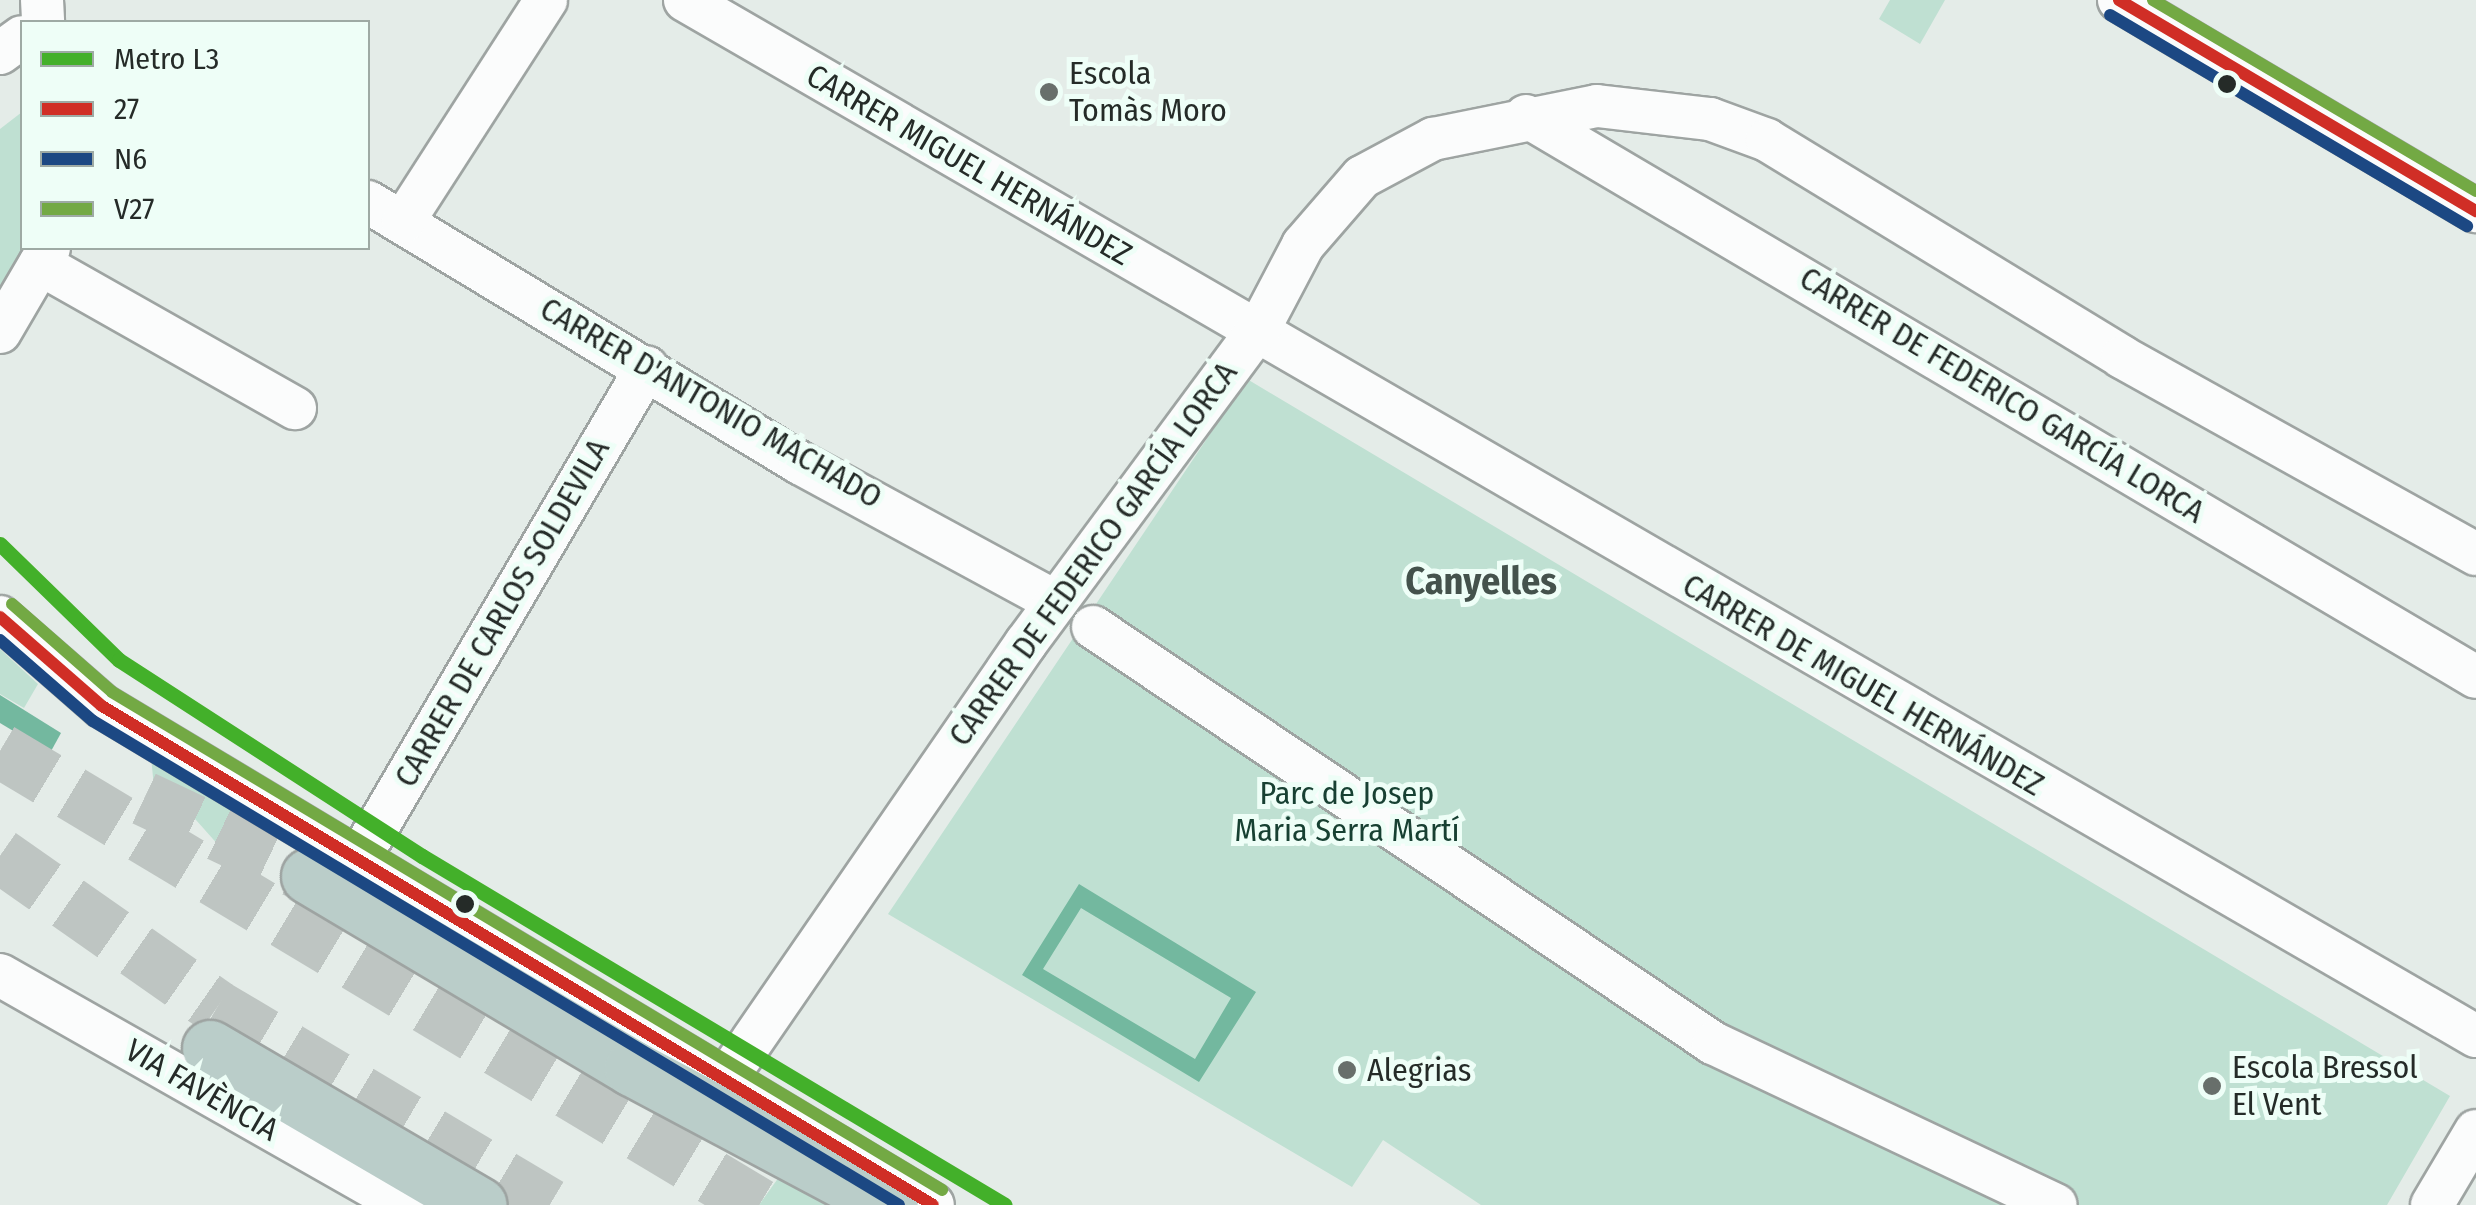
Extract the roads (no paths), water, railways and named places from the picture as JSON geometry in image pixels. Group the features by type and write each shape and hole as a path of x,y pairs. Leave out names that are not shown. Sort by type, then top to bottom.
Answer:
{"highway":[{"path":"334,868 632,1068 890,1205"},
{"path":"210,1048 478,1205"}],"street":[{"path":"385,212 546,0"},
{"name":"CARRER MIGUEL HERNÁNDEZ","path":"685,0 1252,329"},
{"path":"2119,0 2476,212"},
{"path":"0,53 20,38"},
{"name":"CARRER DE FEDERICO GARCÍA LORCA","path":"725,1080 1056,602 1252,329 1303,245 1362,178 1434,139 1526,116 1660,110 1767,140 2105,348 2476,554"},
{"name":"CARRER DE FEDERICO GARCÍA LORCA","path":"1526,116 2476,677"},
{"name":"CARRER D'ANTONIO MACHADO","path":"385,212 647,366 800,462 1056,602"},
{"path":"0,332 44,256 295,408"},
{"name":"CARRER DE MIGUEL HERNÁNDEZ","path":"1252,329 2476,1036"},
{"name":"CARRER DE CARLOS SOLDEVILA","path":"334,868 647,366"},
{"path":"0,617 102,706 334,868 725,1080 933,1205"},
{"path":"1093,627 1714,1043 2056,1205"},
{"name":"VIA FAVÈNCIA","path":"0,975 404,1205"},
{"path":"2432,1205 2472,1150"}],"tunnel":[{"path":"0,750 759,1205"},
{"path":"144,798 309,876"},
{"path":"0,855 217,1007 549,1205"}],"metro line":[{"name":"L3","path":"0,544 119,660 422,856 1005,1205"}],"place":[{"name":"Escola Tomàs Moro","path":"1049,92"},
{"name":"Alegrias","path":"1347,1070"},
{"name":"Escola Bressol El Vent","path":"2212,1086"}],"district":[{"name":"Canyelles","path":"1481,582"}],"park label":[{"name":"Parc de Josep Maria Serra Martí","path":"1347,812"}]}
